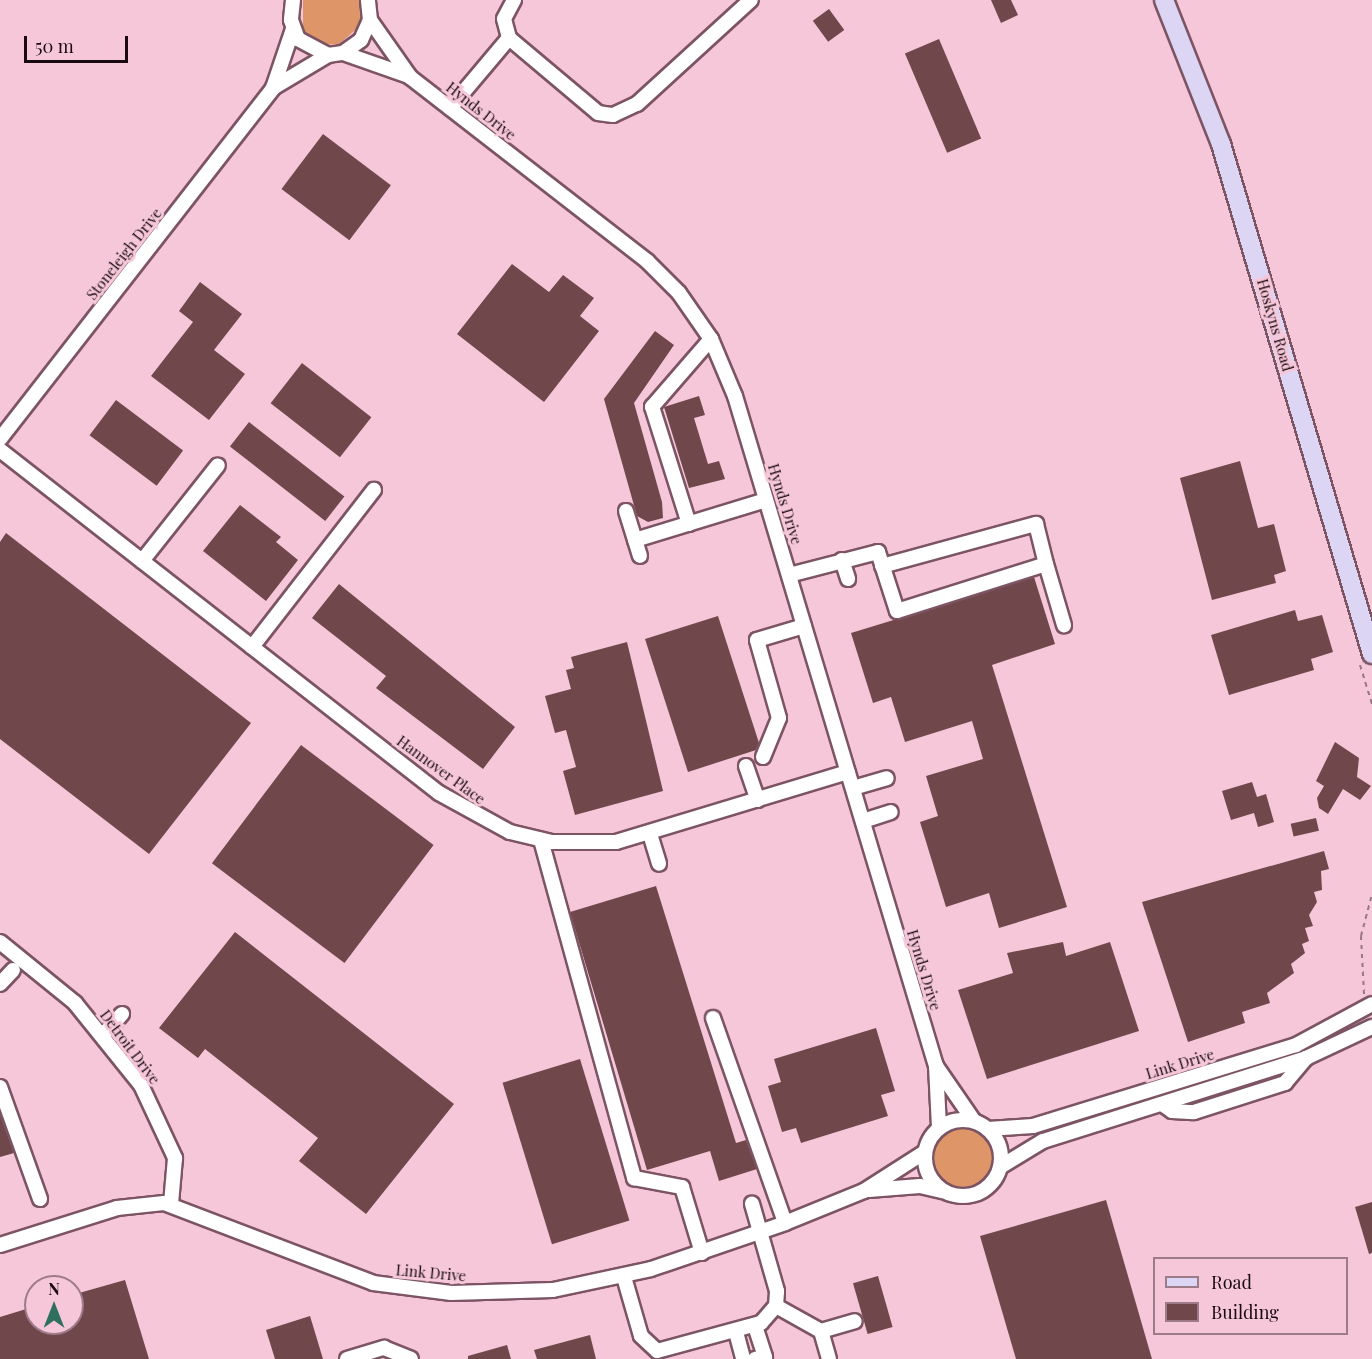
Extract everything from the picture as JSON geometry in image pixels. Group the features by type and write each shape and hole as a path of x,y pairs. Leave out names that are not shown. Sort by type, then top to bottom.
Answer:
{"main road":[{"name":"Hoskyns Road","path":"1164,0 1221,144 1372,654"}],"street":[{"path":"290,4 293,29 306,47 328,55 344,53 362,40 370,20 368,0"},
{"path":"514,0 504,18 509,38 598,113 625,113 703,49 752,0"},
{"name":"Hynds Drive","path":"370,20 410,77 663,275 711,339 735,396 936,1066 939,1128"},
{"name":"Stoneleigh Drive","path":"0,439 81,346 273,88 293,29"},
{"path":"450,108 509,38"},
{"name":"Hynds Drive","path":"344,53 410,77"},
{"name":"Stoneleigh Drive","path":"273,88 328,55"},
{"path":"689,524 652,407 711,339"},
{"name":"Hannover Place","path":"0,450 454,803 494,825 542,840 600,843 650,834 848,772"},
{"path":"142,561 218,465"},
{"path":"252,647 374,490"},
{"path":"635,540 766,500"},
{"path":"626,511 640,556"},
{"path":"882,566 1036,524 1064,625"},
{"path":"789,575 878,552 897,611 1046,564"},
{"path":"842,560 848,579"},
{"path":"763,757 779,718 757,640 804,626"},
{"path":"746,766 758,800"},
{"path":"853,788 887,778"},
{"path":"863,821 891,812"},
{"path":"650,834 659,864"},
{"path":"542,840 634,1178 682,1187 702,1253"},
{"name":"Detroit Drive","path":"0,942 104,1034 141,1085 172,1149 177,1178 171,1204"},
{"path":"0,984 13,970"},
{"name":"Link Drive","path":"988,1129 1033,1126 1296,1045 1369,1001"},
{"path":"104,1034 122,1014"},
{"path":"713,1018 785,1223"},
{"path":"1000,1167 1000,1149 988,1129 974,1121 956,1120 939,1128 925,1152 928,1173 946,1192 979,1192 1000,1167 1043,1141 1306,1058 1372,1027"},
{"name":"Hynds Drive","path":"936,1066 974,1121"},
{"path":"0,1087 40,1199"},
{"name":"Link Drive","path":"0,1245 47,1225 127,1206 171,1204 332,1271 398,1288 503,1293 624,1277 702,1253 864,1191 925,1152"},
{"name":"Link Drive","path":"864,1191 920,1186 946,1192"},
{"path":"624,1277 645,1343 664,1352 693,1352 736,1332 755,1326 776,1306 774,1274 752,1204"},
{"path":"776,1306 821,1331 829,1359"},
{"path":"821,1331 855,1321"},
{"path":"755,1326 765,1357 755,1359"},
{"path":"736,1332 744,1359"},
{"path":"347,1359 384,1348 411,1359"}],"path":[{"path":"1369,1001 1360,948 1372,894"}],"shaded area":[{"path":"303,0 359,0 361,25 338,45 318,43 303,30"},
{"path":"957,1127 969,1127 980,1132 988,1140 993,1157 991,1169 980,1182 969,1187 957,1187 946,1182 938,1174 933,1163 933,1151 938,1140 946,1132"}],"building":[{"path":"991,0 1011,0 1018,15 1001,23"},
{"path":"829,9 844,30 828,42 813,21"},
{"path":"939,39 981,138 947,153 905,53"},
{"path":"323,134 391,185 349,240 281,189"},
{"path":"512,264 549,292 563,275 594,298 580,316 599,331 544,402 457,334"},
{"path":"200,282 242,314 214,350 245,374 209,420 151,376 193,322 179,311"},
{"path":"655,331 674,345 634,403 662,502 663,518 648,522 637,516 604,399"},
{"path":"302,363 371,417 340,457 271,403"},
{"path":"699,396 705,415 694,418 708,464 719,461 725,479 689,488 664,407"},
{"path":"116,400 183,451 157,486 90,435"},
{"path":"249,422 344,496 325,521 230,446"},
{"path":"1240,461 1258,528 1274,524 1286,571 1274,575 1276,583 1212,600 1180,478"},
{"path":"240,505 281,537 276,542 298,560 266,601 203,551"},
{"path":"6,533 251,723 149,854 0,739 0,542"},
{"path":"1034,577 1055,644 992,665 1067,907 999,928 989,893 946,907 920,822 938,816 926,776 983,759 972,721 905,742 891,697 873,703 851,633"},
{"path":"339,584 515,727 483,769 376,688 386,676 312,618"},
{"path":"1295,610 1298,621 1322,615 1333,652 1311,659 1314,670 1229,695 1211,635"},
{"path":"718,616 759,743 756,750 688,772 645,639"},
{"path":"627,642 663,791 575,815 563,771 576,767 566,730 555,733 545,696 571,689 566,670 574,668 571,657"},
{"path":"1335,742 1359,758 1357,777 1371,786 1360,800 1343,789 1328,814 1319,808 1317,798 1324,786 1316,781"},
{"path":"301,745 434,845 345,963 212,863"},
{"path":"1252,782 1257,797 1266,794 1274,822 1258,827 1254,813 1231,820 1222,791"},
{"path":"1316,818 1319,831 1294,837 1291,824"},
{"path":"1324,851 1329,869 1321,871 1322,890 1314,892 1317,902 1309,915 1313,926 1305,928 1309,941 1302,944 1305,953 1291,964 1294,973 1267,993 1270,1003 1242,1012 1245,1023 1188,1042 1142,902"},
{"path":"656,886 736,1143 746,1140 757,1169 719,1181 710,1151 647,1170 570,912"},
{"path":"235,932 454,1104 366,1214 299,1161 318,1138 205,1049 198,1058 159,1028"},
{"path":"1063,942 1066,956 1110,942 1139,1031 987,1079 958,990 1013,973 1007,953"},
{"path":"876,1028 895,1091 881,1095 888,1116 801,1143 796,1128 782,1132 768,1086 781,1082 774,1059"},
{"path":"580,1059 629,1221 552,1244 503,1083"},
{"path":"0,1114 14,1153 0,1157"},
{"path":"1106,1200 1152,1359 1016,1359 980,1236"},
{"path":"1372,1202 1372,1253 1369,1254 1355,1207"},
{"path":"878,1276 893,1327 868,1334 853,1283"},
{"path":"125,1280 149,1359 0,1359 0,1317 24,1310 24,1335 84,1335 84,1292"},
{"path":"310,1316 323,1359 275,1359 266,1330"},
{"path":"590,1335 596,1359 537,1359 534,1350"},
{"path":"507,1345 511,1359 468,1359 468,1356"}]}
